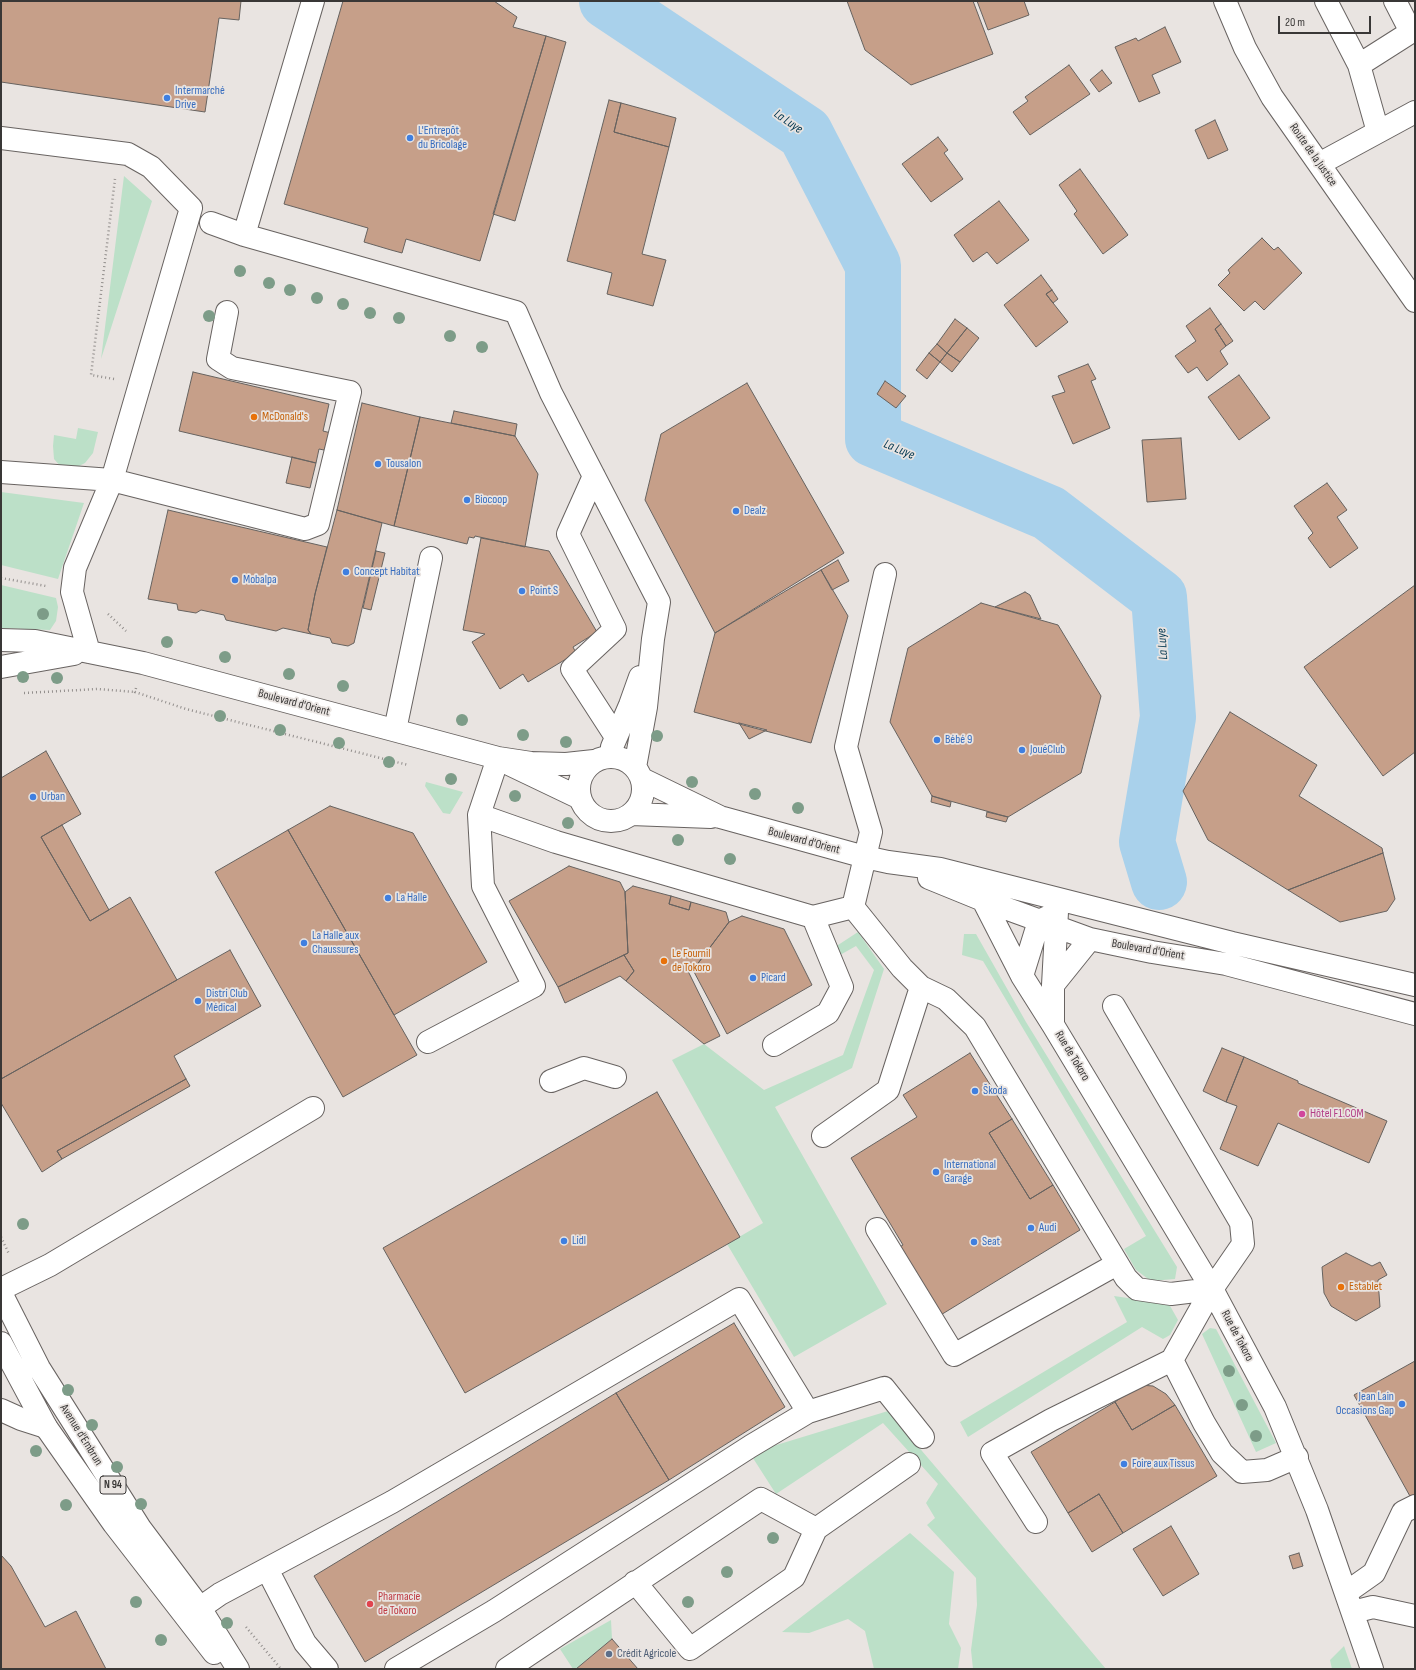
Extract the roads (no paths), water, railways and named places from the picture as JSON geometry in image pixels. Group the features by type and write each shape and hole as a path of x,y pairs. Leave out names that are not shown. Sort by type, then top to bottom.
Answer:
{"street":[{"path":"244,235 313,1"},
{"name":"Route de la Justice","path":"1225,1 1245,48 1272,97 1415,301"},
{"path":"1326,1 1359,65 1378,132"},
{"path":"1359,65 1411,32 1395,1"},
{"path":"1319,164 1415,112"},
{"path":"1,138 128,154 152,167 191,208 112,480 75,568 72,592 89,652"},
{"path":"211,223 244,235 516,312 551,392 659,602 653,640 638,773 643,788 642,798 631,814 622,819 612,821 602,819 593,815 585,808 580,798 580,781 588,766 601,759 616,737 630,705 653,640"},
{"path":"1,472 112,480 305,529 318,524 350,392 232,368 218,359 226,312"},
{"path":"594,476 568,534 615,629 572,669 616,737"},
{"path":"395,730 431,558"},
{"path":"853,907 871,832 846,747 885,574"},
{"name":"Boulevard d'Orient","path":"1,640 35,641 143,663 498,758 566,764 601,759"},
{"name":"Boulevard d'Orient","path":"1,667 89,652"},
{"path":"428,1042 534,986 483,886 479,815 498,758"},
{"name":"Boulevard d'Orient","path":"498,758 580,798"},
{"path":"601,759 623,759 638,773"},
{"name":"Boulevard d'Orient","path":"638,773 720,818"},
{"name":"Boulevard d'Orient","path":"631,814 720,818 864,857 940,869 1052,914 1090,939 1152,952 1226,964 1415,1014"},
{"path":"479,815 556,842 813,917 853,907"},
{"name":"Boulevard d'Orient","path":"888,862 982,900 1141,931 1166,926 1415,985"},
{"name":"Rue de Tokoro","path":"982,900 1022,976 1212,1289 1275,1407 1297,1457 1347,1592 1372,1669"},
{"path":"853,907 902,968 921,987 946,998 975,1026 1126,1278 1137,1289 1171,1294 1212,1289"},
{"path":"1022,976 1052,914"},
{"name":"Rue de Tokoro","path":"1052,914 1053,1025"},
{"path":"774,1045 828,1013 842,987 813,917"},
{"path":"1053,985 1090,939"},
{"path":"1309,985 1336,981 1415,1001"},
{"path":"823,1136 888,1090 921,987"},
{"path":"1036,1522 992,1453 1051,1420 1172,1360 1212,1289 1243,1244 1241,1223 1114,1006"},
{"path":"551,1081 584,1068 615,1077"},
{"path":"1,1289 50,1265 313,1108"},
{"path":"877,1229 954,1355 1118,1264"},
{"name":"Avenue d'Embrun","path":"1,1294 39,1368 110,1481 140,1528 200,1608 238,1669"},
{"path":"200,1608 220,1594 392,1502 739,1299 808,1412"},
{"name":"Avenue d'Embrun","path":"1,1343 46,1427 114,1524 218,1659 228,1669"},
{"path":"1172,1360 1204,1423 1222,1453 1242,1472 1267,1470 1297,1457"},
{"path":"396,1669 494,1612 745,1450 808,1412 884,1388 923,1437"},
{"path":"1,1410 21,1419 46,1427"},
{"path":"635,1582 690,1649 794,1577 816,1528 909,1464"},
{"path":"506,1669 761,1498 816,1528"},
{"path":"1347,1592 1374,1573 1403,1512 1415,1506"},
{"path":"267,1569 305,1642 327,1669"},
{"path":"1354,1612 1373,1607 1415,1616"}],"waterway":[{"name":"La Luye","path":"607,1 805,133 873,265 873,439 1049,513 1159,597 1168,717 1147,842 1159,882"}],"place":[{"name":"Intermarché Drive","path":"167,98"},
{"name":"L'Entrepôt du Bricolage","path":"410,138"},
{"name":"McDonald's","path":"254,417"},
{"name":"Tousalon","path":"378,464"},
{"name":"Biocoop","path":"467,500"},
{"name":"Dealz","path":"736,511"},
{"name":"Concept Habitat","path":"346,572"},
{"name":"Mobalpa","path":"235,580"},
{"name":"Point S","path":"522,591"},
{"name":"Bébé 9","path":"937,740"},
{"name":"JouéClub","path":"1022,750"},
{"name":"Urban","path":"33,797"},
{"name":"La Halle","path":"388,898"},
{"name":"La Halle aux Chaussures","path":"304,943"},
{"name":"Le Fournil de Tokoro","path":"664,961"},
{"name":"Picard","path":"753,978"},
{"name":"Distri Club Médical","path":"198,1001"},
{"name":"Škoda","path":"975,1091"},
{"name":"Hôtel F1.COM","path":"1302,1114"},
{"name":"International Garage","path":"936,1172"},
{"name":"Audi","path":"1031,1228"},
{"name":"Lidl","path":"564,1241"},
{"name":"Seat","path":"974,1242"},
{"name":"Establet","path":"1341,1287"},
{"name":"Jean Lain Occasions Gap","path":"1402,1404"},
{"name":"Foire aux Tissus","path":"1124,1464"},
{"name":"Pharmacie de Tokoro","path":"370,1604"},
{"name":"Crédit Agricole","path":"609,1654"}]}
